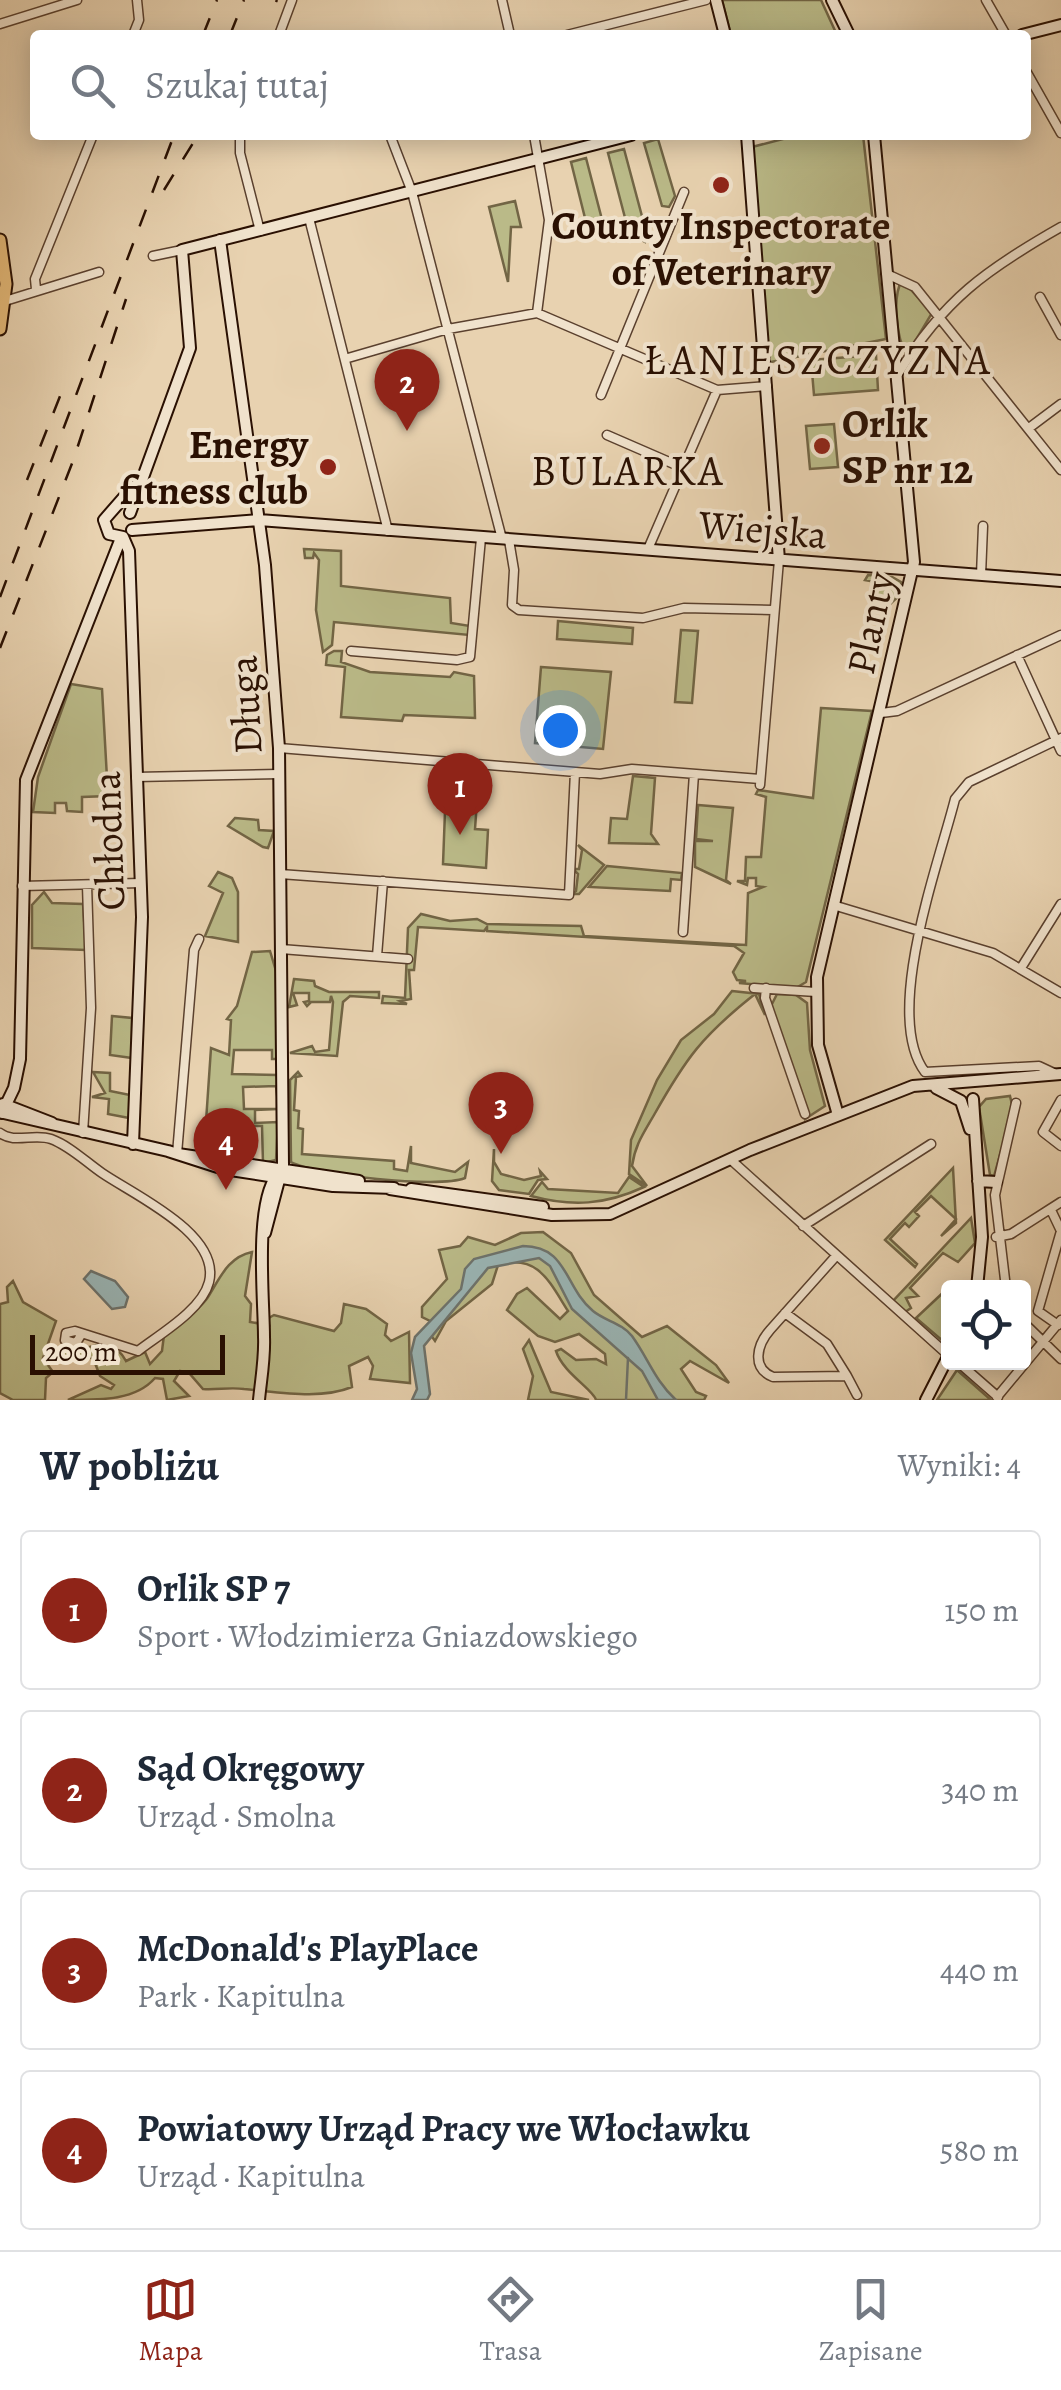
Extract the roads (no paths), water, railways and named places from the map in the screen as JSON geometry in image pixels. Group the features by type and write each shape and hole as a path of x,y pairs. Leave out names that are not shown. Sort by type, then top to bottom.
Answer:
{"main road":[{"path":"0,240 6,276 0,325"}],"street":[{"path":"0,24 77,0"},
{"path":"135,30 139,20 137,0"},
{"path":"281,30 292,0"},
{"path":"502,0 509,30"},
{"path":"587,30 706,0"},
{"path":"716,0 724,30"},
{"path":"832,0 846,30"},
{"path":"986,0 1003,30"},
{"path":"1031,33 1061,25"},
{"path":"1031,80 1061,133"},
{"path":"33,290 91,140"},
{"path":"240,140 260,230"},
{"path":"392,140 412,192 506,540 516,610 637,618 701,607 773,610"},
{"path":"535,140 548,199 549,235 537,313"},
{"path":"153,256 611,140"},
{"path":"279,748 574,772 632,769 760,782 779,560 747,140"},
{"name":"Planty","path":"838,1115 818,1045 816,992 833,904 914,570 875,140"},
{"path":"601,395 684,192"},
{"path":"309,218 348,358 388,532"},
{"path":"898,374 937,315 1008,257 1061,227"},
{"name":"Długa","path":"220,240 259,520 279,748 283,1068 279,1175"},
{"path":"182,250 190,348 24,792 20,1059 2,1110 83,1133 279,1175"},
{"path":"2,298 98,272"},
{"path":"889,275 909,281 1061,470"},
{"path":"6,276 14,287 33,290"},
{"path":"1040,297 1061,335"},
{"path":"348,358 448,329 537,313 716,390 767,386"},
{"path":"648,549 716,390"},
{"path":"1029,428 1061,404"},
{"path":"607,434 683,468"},
{"path":"125,528 104,520 140,480"},
{"path":"116,508 125,528"},
{"name":"Wiejska","path":"125,528 259,520 1061,581"},
{"path":"980,576 983,526"},
{"name":"Chłodna","path":"125,528 130,574 140,883 133,1144"},
{"path":"352,651 457,660 470,657 481,538"},
{"path":"106,568 119,566 130,574"},
{"path":"881,713 897,712 1061,635"},
{"path":"1017,656 1059,739 1061,751"},
{"path":"1059,739 969,782 955,799 922,931 910,993 910,1024 925,1072 1038,1066 1060,1074"},
{"path":"280,874 568,895 574,772"},
{"path":"136,777 279,774"},
{"path":"683,932 694,774"},
{"path":"377,956 383,881"},
{"path":"22,886 140,883"},
{"path":"83,1133 91,1008 87,885"},
{"path":"833,904 993,953 1061,993"},
{"path":"1021,968 1061,904"},
{"path":"178,1154 194,950 199,939"},
{"path":"281,949 408,959"},
{"path":"754,988 816,992"},
{"path":"766,988 765,998 805,1114"},
{"path":"178,1154 239,1172 390,1189 458,1192 568,1216 618,1211 730,1159 916,1085 974,1092 1008,1080 1060,1074"},
{"path":"958,1093 974,1092"},
{"path":"974,1092 982,1251 977,1280"},
{"path":"958,1093 975,1138"},
{"path":"1061,1100 1043,1132 1061,1146"},
{"path":"1004,1280 996,1236 996,1182 1016,1103"},
{"path":"0,1133 8,1138 41,1136 60,1144 169,1216 205,1253 210,1273 205,1292 138,1351 132,1352 100,1336 81,1335"},
{"path":"803,1226 930,1144"},
{"path":"730,1159 941,1350"},
{"path":"239,1172 260,1184 268,1199"},
{"path":"259,1400 264,1341 259,1297 268,1199 279,1175"},
{"path":"265,1232 279,1175"},
{"path":"978,1181 996,1182"},
{"path":"996,1236 1011,1234 1061,1202"},
{"path":"967,1370 999,1398 1060,1323 1038,1311 1061,1231 1051,1210"},
{"path":"836,1256 759,1345 764,1373 777,1378 848,1376"},
{"path":"785,1313 827,1344 857,1395"},
{"path":"1031,1330 1061,1359"},
{"path":"926,1400 941,1370"}],"water":[{"path":"523,1246 538,1248 557,1260 593,1311 632,1336 676,1400 658,1400 642,1371 572,1309 550,1266 539,1258 488,1268 424,1346 430,1394 427,1400 412,1400 417,1389 411,1353 415,1337 461,1289 465,1269 474,1259"},
{"path":"91,1271 115,1281 128,1297 125,1307 112,1309 84,1279"}],"waterway":[{"path":"626,1400 628,1358"}],"railway":[{"path":"205,30 217,0"},
{"path":"232,30 244,0"},
{"path":"0,597 172,140"},
{"path":"164,190 195,140"},
{"path":"0,648 73,461 126,299"},
{"path":"27,480 66,381"}],"place":[{"name":"County Inspectorate of Veterinary","path":"721,185"},
{"name":"Sąd Okręgowy","path":"407,431"},
{"name":"Orlik SP nr 12","path":"822,446"},
{"name":"Energy fitness club","path":"328,467"},
{"name":"Orlik SP 7","path":"460,835"},
{"name":"McDonald's PlayPlace","path":"501,1154"},
{"name":"Powiatowy Urząd Pracy we Włocławku","path":"226,1190"}],"district":[{"name":"ŁANIESZCZYZNA","path":"818,359"},
{"name":"BULARKA","path":"628,470"}]}
